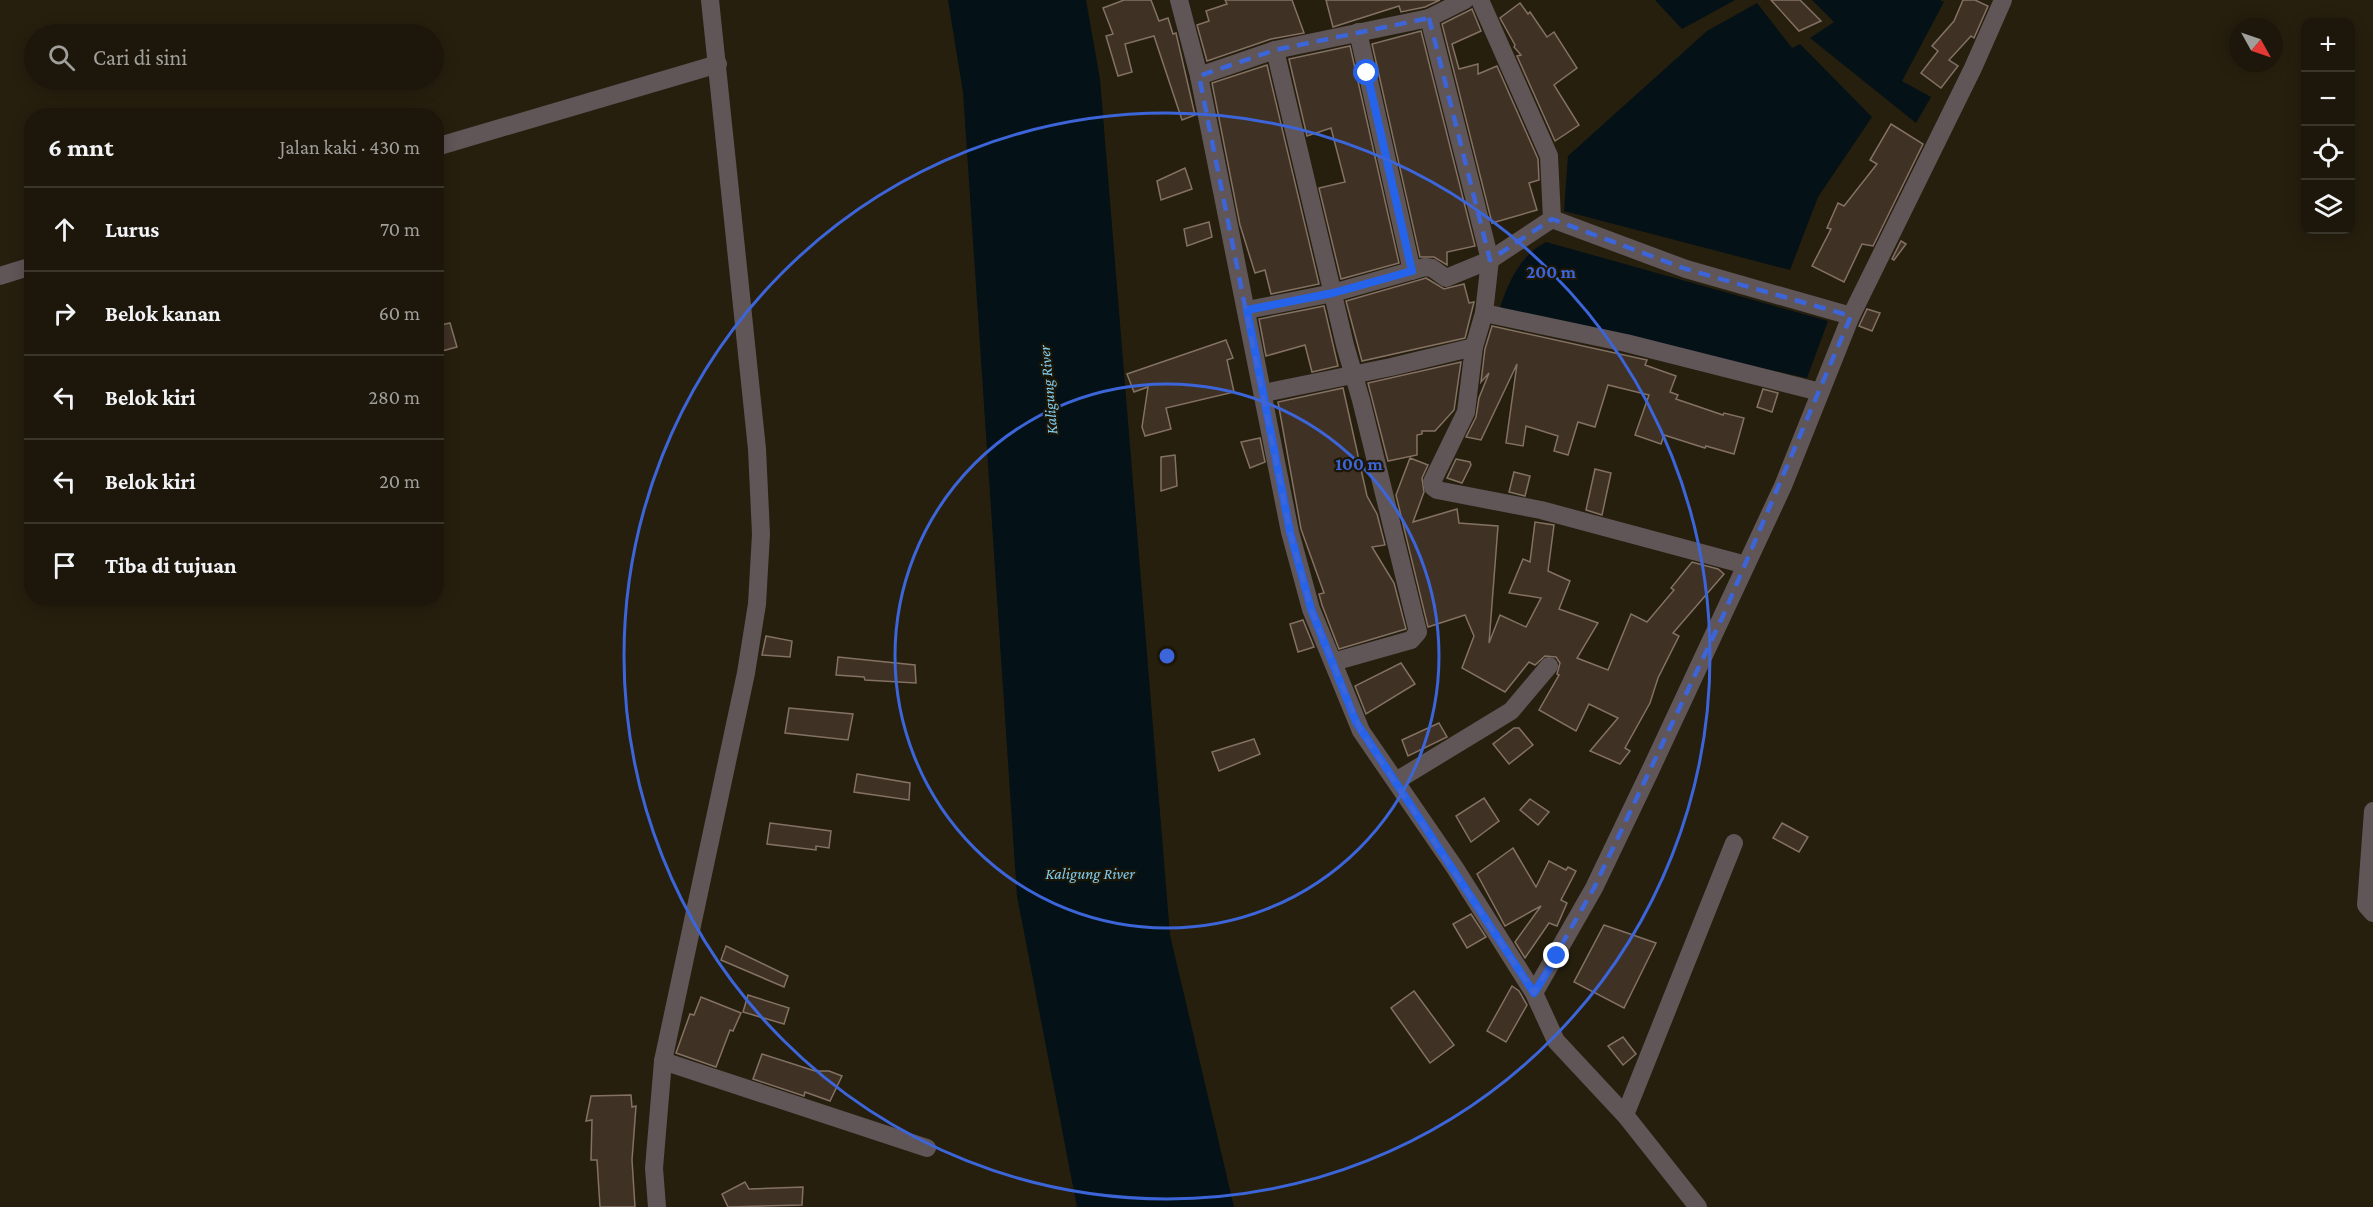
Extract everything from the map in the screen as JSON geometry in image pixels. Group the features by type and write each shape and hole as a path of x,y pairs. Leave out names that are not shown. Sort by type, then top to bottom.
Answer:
{"street":[{"path":"657,1207 654,1168 663,1061 746,673 757,604 761,534 758,449 734,248 710,0"},
{"path":"1179,0 1199,76 1290,532 1311,609 1361,731 1396,781 1536,998 1556,1041 1625,1115 1698,1207"},
{"path":"1199,76 1275,50 1429,18 1465,0"},
{"path":"1480,0 1549,156 1552,219"},
{"path":"1536,998 1594,888 1783,486 1851,316 1973,68 2003,0"},
{"path":"1429,18 1490,260 1484,313 1474,346 1466,412 1432,482 1434,489 1541,510 1746,565"},
{"path":"1358,32 1412,271"},
{"path":"1275,50 1418,632 1412,640 1333,662"},
{"path":"444,145 718,64"},
{"path":"1247,310 1333,293 1412,271 1432,268 1446,278 1490,260 1552,219"},
{"path":"1552,219 1686,269 1851,316"},
{"path":"0,276 24,268"},
{"path":"1484,313 1626,343 1820,392"},
{"path":"1264,393 1391,367 1474,346"},
{"path":"1396,781 1511,711 1549,666"},
{"path":"2373,811 2366,905 2373,913"},
{"path":"1625,1115 1734,843"},
{"path":"663,1061 927,1148"}],"highlighted area":[{"path":"1429,18 1490,260 1552,219 1686,269 1851,316 1723,616 1594,888 1534,993 1361,731 1311,609 1290,532 1199,76 1275,50"}],"water":[{"name":"Kaligung River","path":"948,0 1086,0 1100,79 1170,935 1234,1207 1077,1207 1017,896 963,92"},
{"path":"1655,0 1735,0 1682,29"},
{"path":"1812,0 1940,0 1944,2 1902,81 1931,97 1916,123 1810,38 1834,22"},
{"path":"1757,3 1792,48 1800,44 1872,117 1818,197 1790,270 1564,211 1568,156 1707,31"},
{"path":"1546,242 1828,321 1807,378 1499,310 1506,290 1522,262"}],"building":[{"path":"1124,0 1151,0 1159,21 1168,18 1173,34 1176,33 1195,115 1182,120 1154,36 1125,44 1132,72 1118,76 1106,36 1113,34 1103,8"},
{"path":"1225,0 1292,0 1304,33 1271,39 1207,61 1197,25 1209,21 1206,11 1227,4"},
{"path":"1326,0 1440,0 1425,7 1401,12 1399,6 1333,27"},
{"path":"1771,0 1800,0 1821,21 1799,31"},
{"path":"1963,0 1975,0 1988,6 1974,38 1971,36 1949,60 1958,66 1941,88 1921,73 1938,51 1932,46 1954,21"},
{"path":"1520,3 1528,14 1530,12 1547,37 1554,32 1577,68 1554,85 1579,125 1555,141 1517,56 1521,55 1514,47 1500,18"},
{"path":"1472,9 1481,31 1452,44 1459,69 1478,64 1478,74 1497,66 1538,159 1539,180 1529,183 1537,210 1492,223 1442,24"},
{"path":"1421,31 1475,246 1447,252 1447,265 1434,257 1420,257 1372,44"},
{"path":"1350,46 1399,263 1341,279 1319,188 1345,182 1331,128 1307,136 1289,59"},
{"path":"1267,65 1319,284 1271,294 1265,270 1255,273 1240,225 1212,83"},
{"path":"1891,124 1923,144 1873,246 1862,244 1844,282 1812,266 1831,229 1827,228 1838,203 1844,206 1877,164 1870,160"},
{"path":"1185,168 1192,189 1161,200 1157,181"},
{"path":"1209,222 1212,237 1187,246 1184,229"},
{"path":"1901,241 1906,244 1894,260 1892,259"},
{"path":"1426,278 1444,289 1464,284 1469,303 1474,302 1465,338 1362,361 1346,301"},
{"path":"1324,306 1338,366 1312,372 1305,345 1266,356 1259,319"},
{"path":"1867,309 1880,313 1872,331 1859,326"},
{"path":"450,323 457,347 444,350 444,324"},
{"path":"1492,326 1647,360 1645,365 1676,376 1670,392 1678,395 1676,399 1723,415 1724,413 1744,418 1734,454 1706,446 1705,448 1664,435 1661,444 1635,435 1649,395 1608,385 1595,427 1578,422 1568,455 1554,451 1558,436 1526,426 1523,446 1506,443 1517,364 1481,440 1466,437 1476,417 1479,398 1489,373 1481,382 1485,349"},
{"path":"1226,340 1233,358 1227,360 1234,392 1166,408 1171,429 1145,436 1142,427 1148,387 1134,392 1127,374"},
{"path":"1461,362 1454,410 1435,431 1422,431 1422,434 1417,435 1417,455 1388,461 1368,383"},
{"path":"1343,388 1367,496 1377,514 1385,545 1372,547 1394,583 1406,629 1339,649 1322,605 1319,594 1324,593 1301,529 1278,402"},
{"path":"1763,389 1778,393 1772,412 1757,407"},
{"path":"1260,438 1265,462 1250,468 1241,442"},
{"path":"1175,455 1177,486 1161,491 1161,457"},
{"path":"1410,458 1428,465 1422,478 1424,492 1413,522 1457,509 1459,523 1498,526 1489,643 1500,615 1526,627 1541,598 1509,593 1523,559 1530,562 1535,522 1554,525 1548,571 1570,581 1559,609 1598,623 1577,658 1608,670 1631,614 1647,622 1674,590 1671,588 1692,562 1718,569 1724,574 1673,633 1679,636 1658,678 1650,703 1625,748 1630,751 1620,764 1590,751 1618,718 1589,704 1576,731 1539,710 1559,675 1557,674 1560,663 1556,657 1545,656 1535,665 1529,662 1505,692 1462,668 1474,636 1465,615 1428,627 1396,495"},
{"path":"1456,459 1470,462 1471,465 1462,483 1447,478"},
{"path":"1595,469 1611,473 1602,515 1586,510"},
{"path":"1514,472 1530,476 1525,496 1509,492"},
{"path":"1303,620 1314,647 1298,652 1290,624"},
{"path":"766,636 792,641 790,657 762,655"},
{"path":"838,657 915,665 916,683 865,680 864,677 836,675"},
{"path":"1401,663 1415,684 1366,714 1355,686"},
{"path":"789,708 853,714 848,740 785,733"},
{"path":"1439,723 1447,737 1408,756 1402,740"},
{"path":"1514,728 1519,728 1533,745 1509,764 1493,744"},
{"path":"1254,739 1260,754 1219,771 1212,752"},
{"path":"857,774 910,783 909,800 854,792"},
{"path":"1484,798 1499,821 1471,842 1456,816"},
{"path":"1530,799 1549,812 1538,825 1520,810"},
{"path":"770,823 831,831 829,848 816,846 816,850 767,844"},
{"path":"1782,823 1808,837 1799,852 1773,838"},
{"path":"1513,848 1536,887 1549,861 1566,870 1568,867 1576,871 1561,900 1567,903 1557,926 1549,923 1525,958 1515,942 1541,906 1505,926 1477,874"},
{"path":"1471,914 1486,937 1467,948 1453,924"},
{"path":"1604,925 1656,943 1624,1008 1574,982"},
{"path":"726,946 788,976 784,987 721,960"},
{"path":"1512,986 1519,991 1527,1005 1506,1042 1487,1031"},
{"path":"1414,991 1454,1045 1430,1063 1391,1008"},
{"path":"748,995 789,1008 784,1024 743,1012"},
{"path":"701,997 741,1013 733,1031 730,1030 716,1067 676,1053 690,1014 694,1015"},
{"path":"1623,1037 1636,1054 1623,1065 1608,1046"},
{"path":"762,1054 815,1071 829,1071 842,1076 830,1101 805,1092 804,1096 753,1079"},
{"path":"631,1095 632,1107 636,1106 632,1160 635,1207 600,1207 597,1160 591,1160 592,1120 586,1121 591,1096"},
{"path":"745,1182 749,1189 803,1187 802,1205 728,1207 722,1194"}],"route":[{"path":"1367,73 1412,271 1333,293 1247,310 1290,532 1311,609 1361,731 1455,868 1534,993 1557,956"}]}
